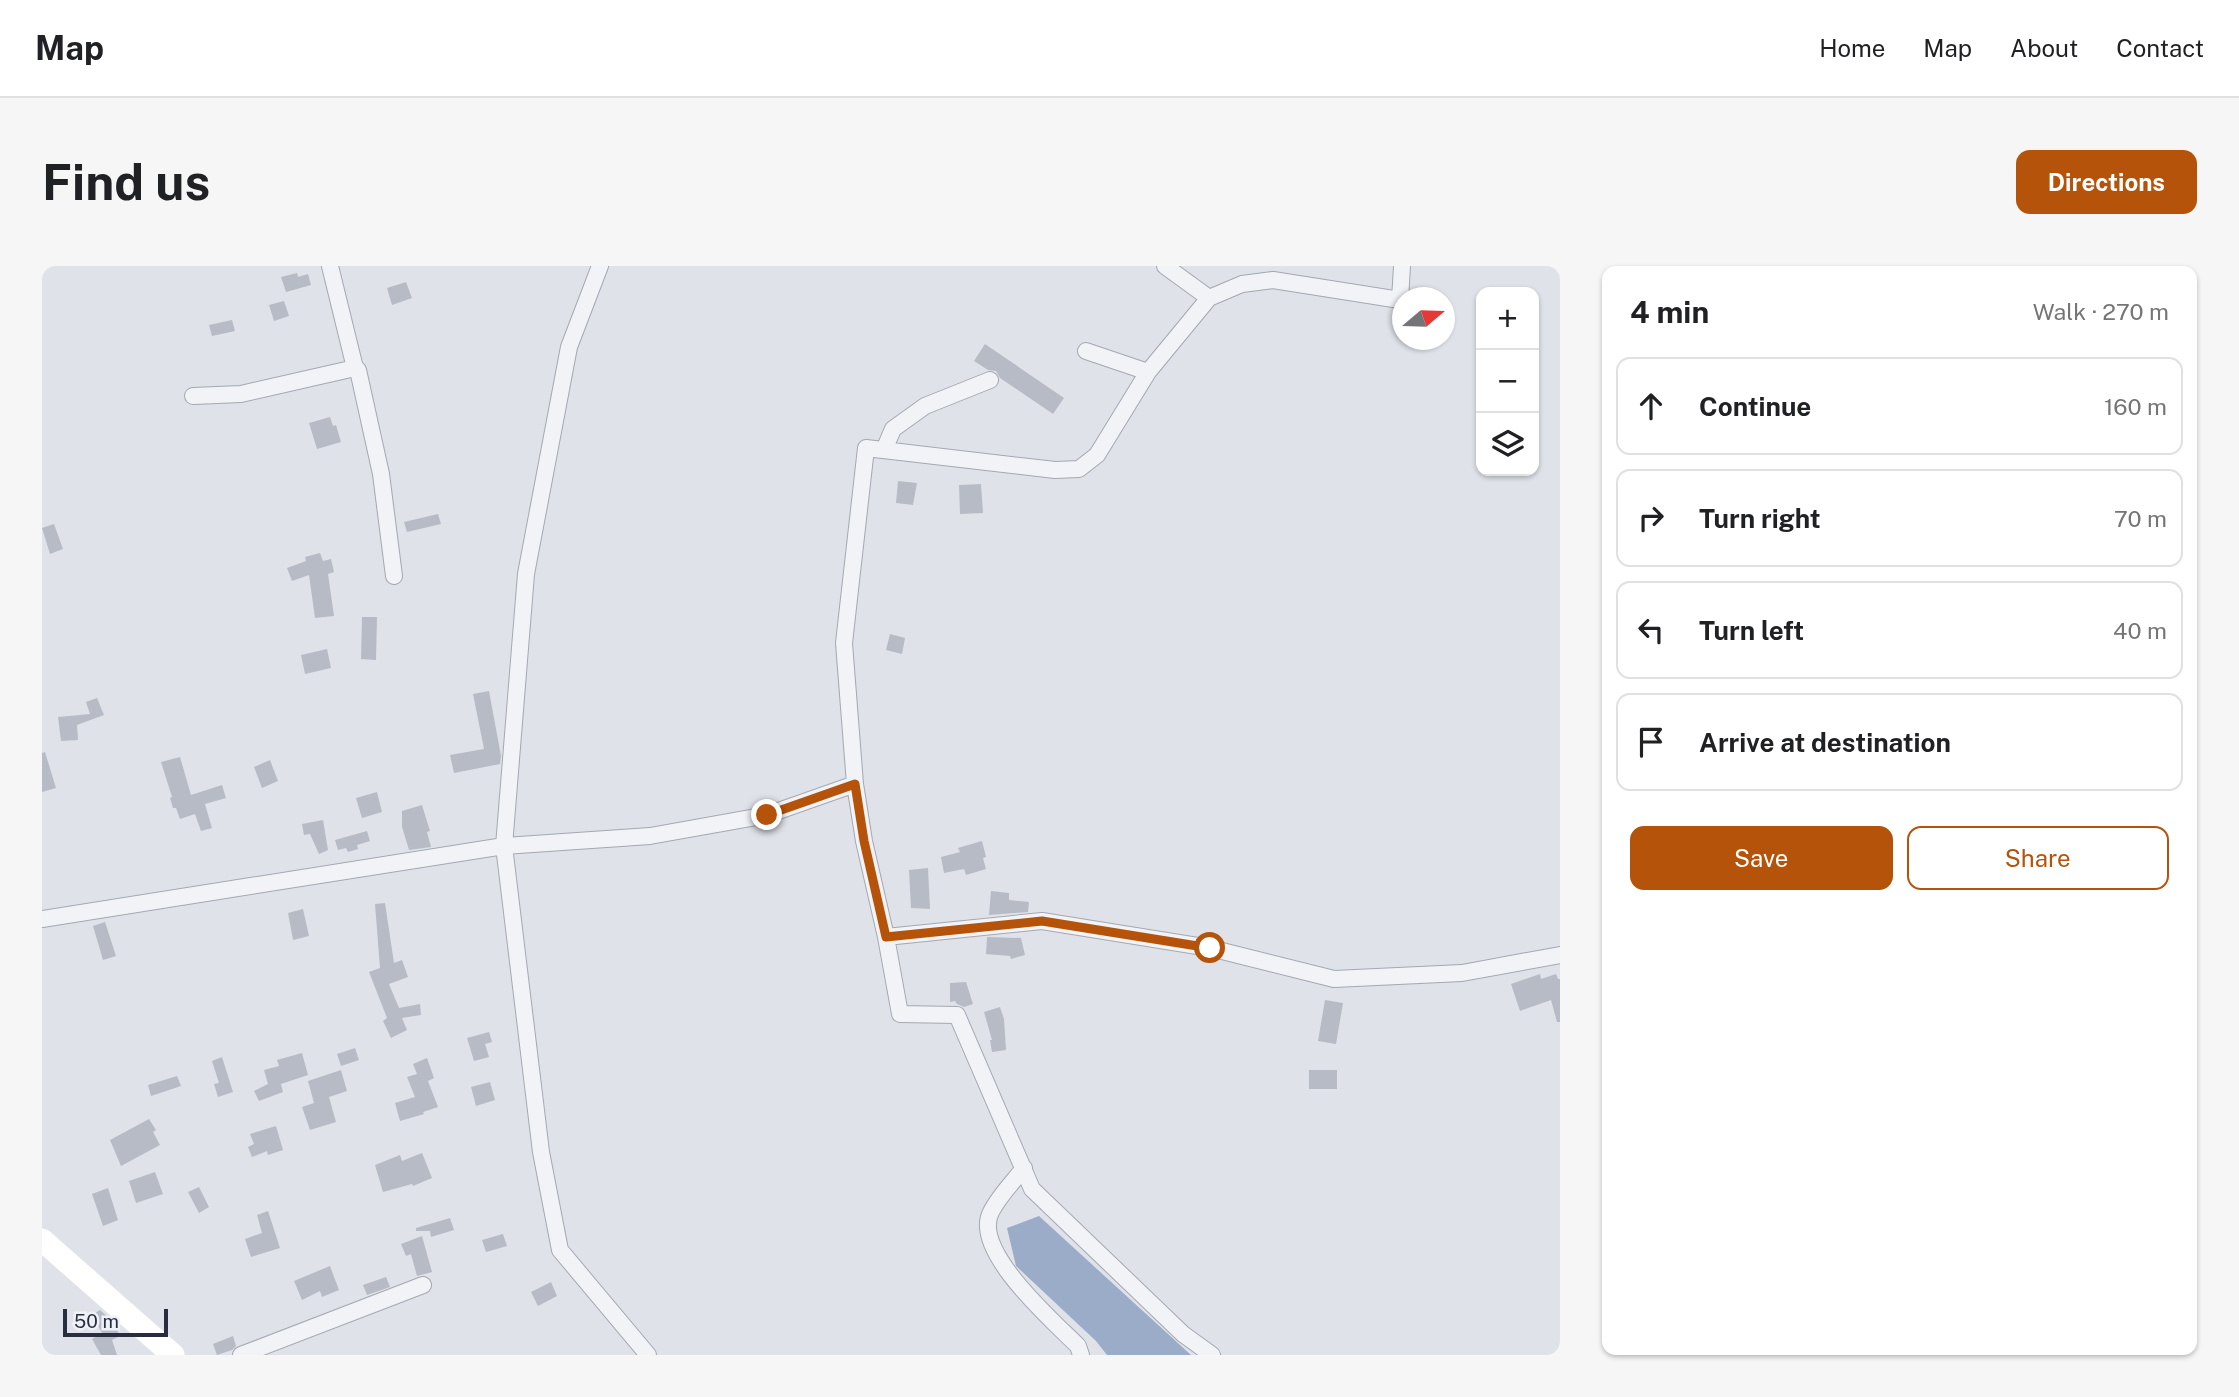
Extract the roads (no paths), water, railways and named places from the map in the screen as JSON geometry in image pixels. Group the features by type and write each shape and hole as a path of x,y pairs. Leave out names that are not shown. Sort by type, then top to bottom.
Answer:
{"street":[{"path":"330,266 355,368 358,370 381,474 394,576"},
{"path":"600,266 569,347 526,574 504,846 541,1152 560,1251 648,1355"},
{"path":"1164,266 1209,298"},
{"path":"1212,1355 1183,1334 1032,1189 957,1016 900,1014 864,841 855,784 844,643 866,448 1055,470 1079,469 1097,455 1148,372 1209,298 1242,284 1273,280 1400,300 1402,266"},
{"path":"1086,351 1148,372"},
{"path":"193,396 241,394 355,368"},
{"path":"884,450 893,429 925,406 990,380"},
{"path":"42,919 504,846 650,836 767,815 855,784"},
{"path":"886,937 1042,921 1210,948 1334,979 1462,973 1560,955"},
{"path":"1024,1168 990,1212 987,1226 995,1252 1023,1290 1078,1346 1081,1355"},
{"path":"42,1240 173,1355"},
{"path":"241,1355 423,1284"}],"water":[{"path":"1039,1216 1191,1355 1107,1355 1096,1341 1016,1266 1007,1228"}]}
